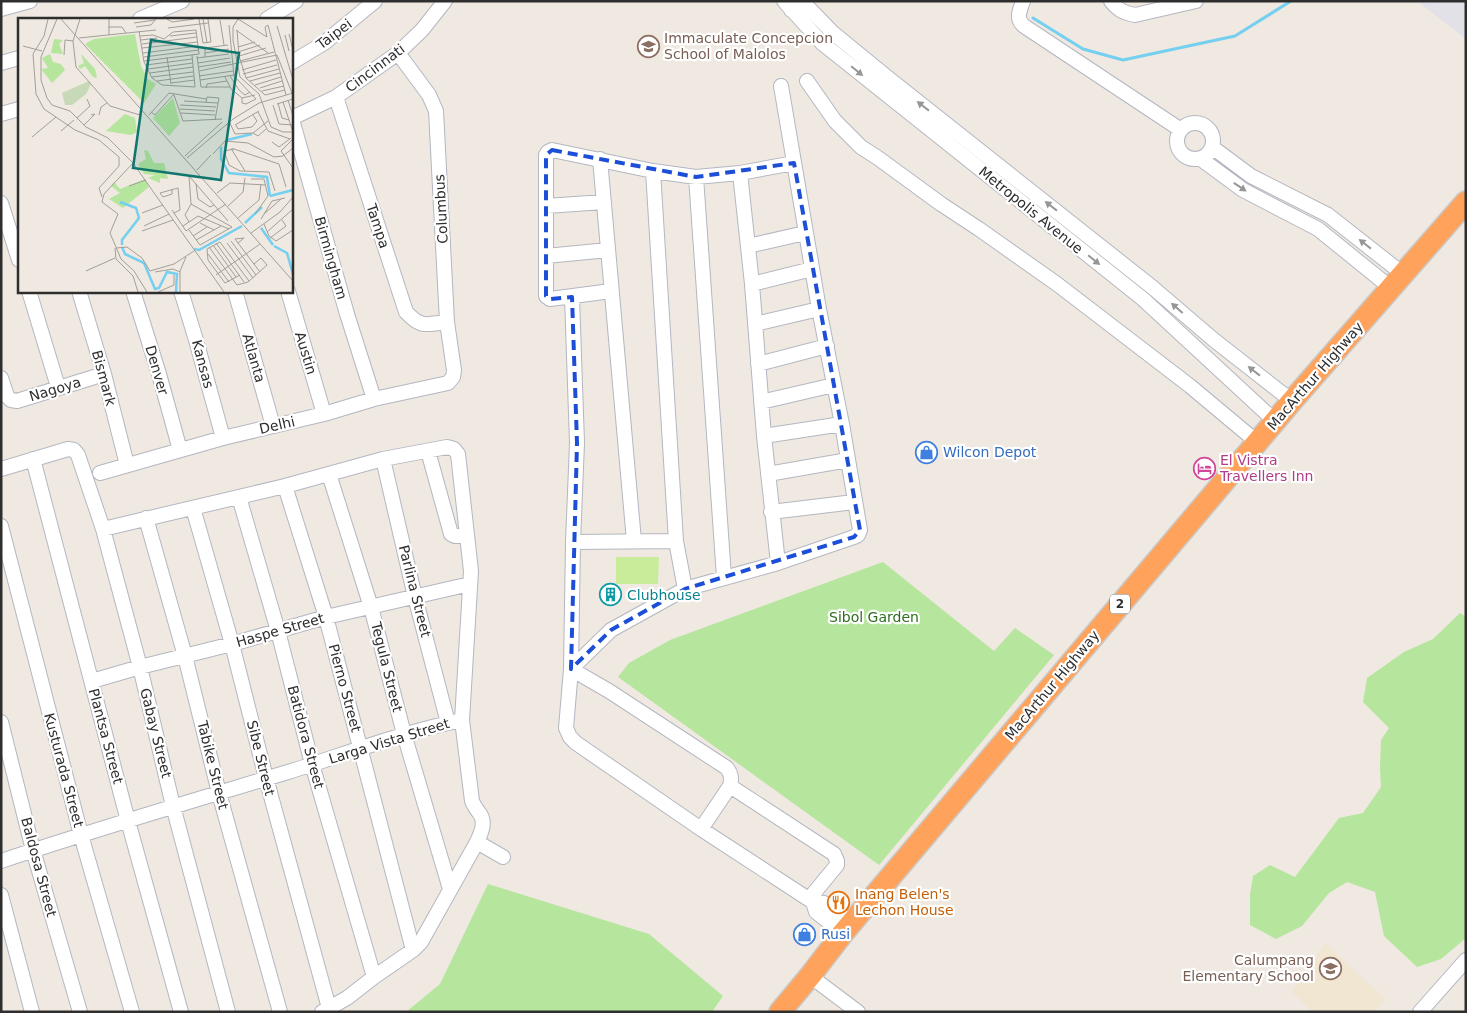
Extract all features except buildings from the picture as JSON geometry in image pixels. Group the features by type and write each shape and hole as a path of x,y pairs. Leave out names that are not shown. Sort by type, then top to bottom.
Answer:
{"highway":[{"name":"MacArthur Highway","path":"780,1012 847,928 1275,421 1466,202"}],"street":[{"path":"1,9 30,1"},
{"path":"142,18 153,11 182,1"},
{"path":"269,18 296,1"},
{"name":"Taipei","path":"292,62 324,43 375,1"},
{"name":"Cincinnati","path":"292,117 336,97 398,53 422,30 445,1"},
{"path":"1023,1 1018,16 1019,22 1181,130"},
{"path":"1111,1 1124,13 1135,15 1196,1"},
{"name":"Metropolis Avenue","path":"792,4 833,33 1292,401"},
{"name":"Metropolis Avenue","path":"792,4 822,43 1143,299 1275,421"},
{"name":"Columbus","path":"398,53 430,96 436,111 447,322 454,370 453,377"},
{"path":"1,63 18,58"},
{"path":"807,81 835,121 861,147 1057,284 1190,386 1254,446"},
{"path":"571,669 611,630 685,589 778,563 858,535 860,530 842,424 805,233 781,86"},
{"name":"Tampa","path":"336,97 406,312 421,325 447,322"},
{"path":"1,114 18,109"},
{"name":"Birmingham","path":"292,117 347,314 374,399"},
{"path":"1192,123 1203,124 1212,134 1212,147 1206,156 1201,159 1187,158 1179,150 1177,144 1178,137 1186,125 1192,123"},
{"path":"1212,147 1250,176 1328,215 1397,281"},
{"path":"611,291 550,299 546,296 546,156 548,152 552,150 653,171 696,177 740,173 794,163"},
{"path":"600,159 634,541"},
{"path":"1201,159 1243,190 1318,228 1397,281"},
{"path":"653,171 676,541 685,589"},
{"path":"740,173 752,284 771,512 778,563"},
{"path":"696,177 724,577"},
{"path":"546,206 604,202"},
{"path":"1,204 18,257"},
{"path":"1318,228 1328,215"},
{"path":"748,246 805,233"},
{"path":"546,256 608,250"},
{"path":"752,284 812,269"},
{"path":"28,292 58,387"},
{"name":"Bismark","path":"79,292 104,374 127,465"},
{"name":"Denver","path":"133,292 180,450"},
{"name":"Kansas","path":"181,292 223,438"},
{"name":"Atlanta","path":"235,292 273,426"},
{"name":"Austin","path":"288,292 324,414"},
{"path":"572,297 577,443 571,669 566,728 570,737 576,743 701,829 811,900 824,903 847,928"},
{"path":"755,324 819,309"},
{"path":"758,364 827,346"},
{"name":"Nagoya","path":"1,378 7,396 11,400 17,401 104,374"},
{"name":"Delhi","path":"100,473 223,438 324,414 374,399 448,383 453,377"},
{"path":"1256,403 1270,383"},
{"path":"761,402 834,385"},
{"path":"764,436 842,424"},
{"path":"103,529 285,486 383,459 447,447 458,454 471,571 462,720 472,801 482,816 483,823 477,842 421,942 413,950 347,998 325,1010"},
{"name":"Gabay Street","path":"33,459 68,449 74,450 78,455 103,529 140,667 173,806 228,1012"},
{"path":"428,451 451,534 455,536 468,536"},
{"path":"1,469 33,459"},
{"name":"Plantsa Street","path":"33,459 128,821 181,1012"},
{"name":"Parlina Street","path":"383,459 415,596 448,723"},
{"path":"768,474 848,460"},
{"name":"Tegula Street","path":"329,474 371,607 404,734 450,889"},
{"name":"Pierno Street","path":"285,486 326,617 413,950"},
{"name":"Batidora Street","path":"239,496 278,631 312,764 374,977"},
{"path":"771,512 854,502"},
{"name":"Sibe Street","path":"193,508 232,644 325,1010"},
{"name":"Tabike Street","path":"146,518 185,656 219,793 280,1012"},
{"name":"Kusturada Street","path":"1,526 81,835 132,1012"},
{"path":"573,542 676,541"},
{"name":"Haspe Street","path":"92,681 326,617 470,584"},
{"path":"571,669 727,768 732,780 730,786 701,829"},
{"name":"Larga Vista Street","path":"1,861 404,734 462,720"},
{"name":"Baldosa Street","path":"1,722 33,850 80,1012"},
{"path":"730,786 834,854 837,865 811,900"},
{"path":"477,842 503,857"},
{"path":"1,895 32,1012"},
{"path":"1420,1012 1466,960"},
{"path":"810,976 858,1012"}],"highlighted area":[{"path":"552,150 696,177 794,163 860,530 854,537 685,589 611,630 571,669 577,443 572,297 550,299 546,296 546,155"}],"shaded area":[{"path":"1417,1 1466,1 1466,39"},
{"name":"Calumpang Elementary School","path":"1325,943 1385,999 1375,1012 1312,1012 1292,992"}],"green space":[{"path":"616,557 659,557 658,584 616,584"},
{"name":"Sibol Garden","path":"883,562 994,651 1015,628 1054,655 879,865 618,677 629,663 670,640"},
{"path":"1460,613 1466,617 1466,938 1441,959 1417,967 1384,936 1375,892 1347,882 1329,893 1302,926 1276,939 1250,925 1250,895 1253,876 1270,865 1295,877 1339,818 1363,813 1381,787 1381,740 1389,728 1363,702 1367,678 1404,652 1433,639"},
{"path":"488,884 649,934 723,996 712,1012 406,1012 440,984"}],"waterway":[{"path":"1033,18 1083,49 1123,60 1235,36 1291,1"}],"place":[{"name":"Immaculate Concepcion School of Malolos","path":"648,46"},
{"name":"Wilcon Depot","path":"927,452"},
{"name":"El Vistra Travellers Inn","path":"1204,468"},
{"name":"Clubhouse","path":"611,595"},
{"name":"Inang Belen's Lechon House","path":"839,902"},
{"name":"Rusi","path":"805,934"},
{"name":"Calumpang Elementary School","path":"1330,968"}]}
